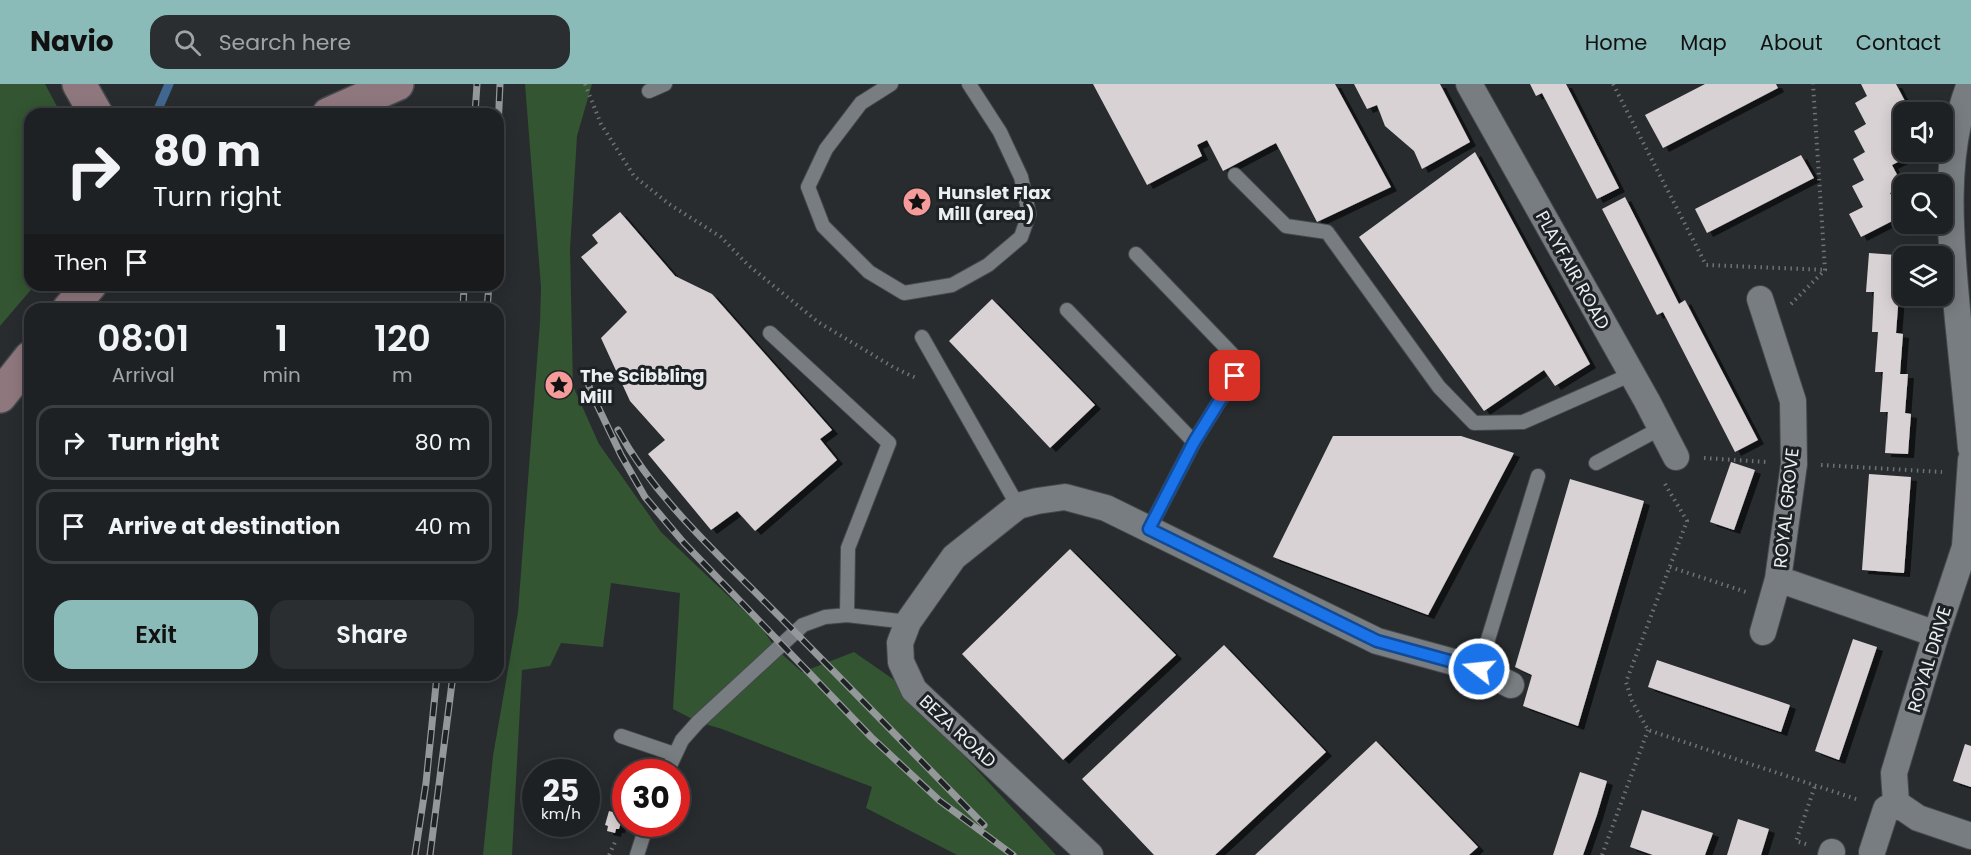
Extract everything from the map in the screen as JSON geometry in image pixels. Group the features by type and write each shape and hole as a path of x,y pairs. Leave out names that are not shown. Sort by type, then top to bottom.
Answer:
{"street":[{"path":"79,84 93,108"},
{"path":"342,108 397,84"},
{"name":"PLAYFAIR ROAD","path":"1469,84 1676,456"},
{"path":"1970,84 1961,106 1961,177 1952,253 1971,448"},
{"path":"74,303 85,291"},
{"name":"ROYAL GROVE","path":"1760,299 1793,401 1794,464 1775,590 1762,632"},
{"path":"0,396 24,366"},
{"name":"ROYAL DRIVE","path":"1872,852 1891,806 1894,773 1965,547 1971,460"},
{"name":"BEZA ROAD","path":"1090,855 914,690 901,662 900,643 908,622 954,557 1018,506 1065,497 1106,508 1377,641 1479,669 1511,685"},
{"name":"ROYAL GROVE","path":"1775,590 1936,634"},
{"path":"1891,806 1971,836"}],"lane":[{"path":"648,91 665,84"},
{"path":"891,84 861,103 826,149 808,187 823,226 869,272 904,293 952,285 988,266 1021,237 1029,214 1021,177 1000,132 969,84"},
{"path":"1234,175 1286,226 1327,232 1439,387 1474,423 1523,422 1632,374"},
{"path":"1136,254 1234,356 1235,376 1194,442 1149,529"},
{"path":"1067,310 1194,442"},
{"path":"770,333 889,443 848,548 847,615"},
{"path":"922,338 1018,506"},
{"path":"1596,463 1661,428"},
{"path":"1479,669 1538,476"},
{"path":"672,759 682,740 698,722 803,625 825,617 847,615 908,622"},
{"path":"621,736 674,754"},
{"path":"637,855 643,837"}],"path":[{"path":"585,84 601,124 634,176 669,204 721,237 748,265 818,322 893,367 954,395"},
{"path":"1613,84 1706,265 1825,270"},
{"path":"1770,326 1825,270 1813,84"},
{"path":"1676,456 1661,476 1687,521 1626,682 1632,701 1648,729 1815,786 1891,806"},
{"path":"1670,567 1775,590"},
{"path":"1602,855 1648,729"},
{"path":"1815,786 1796,841 1832,854"}],"green space":[{"path":"0,84 45,84 58,108 24,108 24,291 30,291 0,326"},
{"path":"525,84 592,84 577,136 570,249 573,386 599,444 661,532 762,628 776,649 802,672 854,652 893,679 1056,855 957,855 866,808 872,787 722,729 698,722 673,709 680,593 611,583 603,647 561,643 550,666 522,670 512,855 483,855 493,756 518,612 540,322 541,287"}],"building":[{"path":"1093,84 1335,84 1391,187 1317,222 1276,143 1223,171 1207,140 1197,145 1202,156 1147,185"},
{"path":"1354,84 1440,84 1470,142 1422,169 1414,151 1385,126 1377,105 1367,109"},
{"path":"1530,84 1566,84 1619,188 1597,199 1542,93 1536,96"},
{"path":"1705,84 1776,84 1778,88 1663,148 1645,115"},
{"path":"1861,84 1896,84 1905,102 1893,102 1893,162 1898,162 1892,165 1897,174 1893,174 1893,191 1890,193 1893,199 1893,221 1861,237 1849,214 1863,207 1852,186 1864,180 1853,159 1865,152 1854,131 1866,124 1855,103 1867,96"},
{"path":"1475,152 1590,364 1555,386 1544,370 1484,411 1359,237"},
{"path":"1801,155 1814,178 1707,233 1695,209"},
{"path":"1625,197 1679,304 1685,300 1758,440 1735,452 1663,312 1657,315 1602,209"},
{"path":"620,212 675,276 712,294 832,430 820,439 837,460 755,531 737,511 711,530 648,454 665,440 630,401 601,338 627,312 581,257 598,243 592,235"},
{"path":"1869,253 1893,255 1893,306 1898,306 1896,333 1903,334 1900,374 1908,374 1905,413 1911,414 1908,454 1885,453 1888,412 1880,412 1883,372 1875,372 1878,332 1872,332 1874,292 1866,292"},
{"path":"992,299 1095,405 1050,448 949,341"},
{"path":"1333,436 1461,436 1514,453 1428,615 1273,557"},
{"path":"1731,462 1755,470 1734,530 1710,522"},
{"path":"1869,474 1911,477 1904,573 1862,570"},
{"path":"1570,479 1644,501 1578,726 1523,706 1532,675 1515,667"},
{"path":"1070,549 1176,655 1063,760 962,654"},
{"path":"1853,639 1877,647 1839,760 1815,751"},
{"path":"1224,645 1326,752 1215,855 1154,855 1082,779"},
{"path":"1657,660 1790,705 1781,732 1648,687"},
{"path":"1376,741 1478,847 1469,855 1255,855"},
{"path":"1965,744 1971,746 1971,787 1953,781"},
{"path":"1580,772 1607,781 1597,815 1583,855 1553,855"},
{"path":"1642,810 1713,833 1705,855 1653,855 1630,847"},
{"path":"609,811 612,812 612,832 607,831 608,826 605,825"},
{"path":"1738,819 1769,829 1761,855 1727,855"}],"waterway":[{"path":"159,108 169,84"}],"railway":[{"path":"475,108 477,84"},
{"path":"499,108 500,84"},
{"path":"463,303 464,291"},
{"path":"488,291 488,303"},
{"path":"586,373 590,390 621,455 645,497 684,543 871,737 940,801 1013,855"},
{"path":"618,430 650,479 688,524 984,825"},
{"path":"415,855 426,783 436,681"},
{"path":"430,855 452,681"}],"place":[{"name":"Hunslet Flax Mill (area)","path":"917,202"},
{"name":"The Scibbling Mill","path":"559,385"}],"route":[{"path":"1235,376 1194,442 1149,529 1377,641 1479,669"}]}
